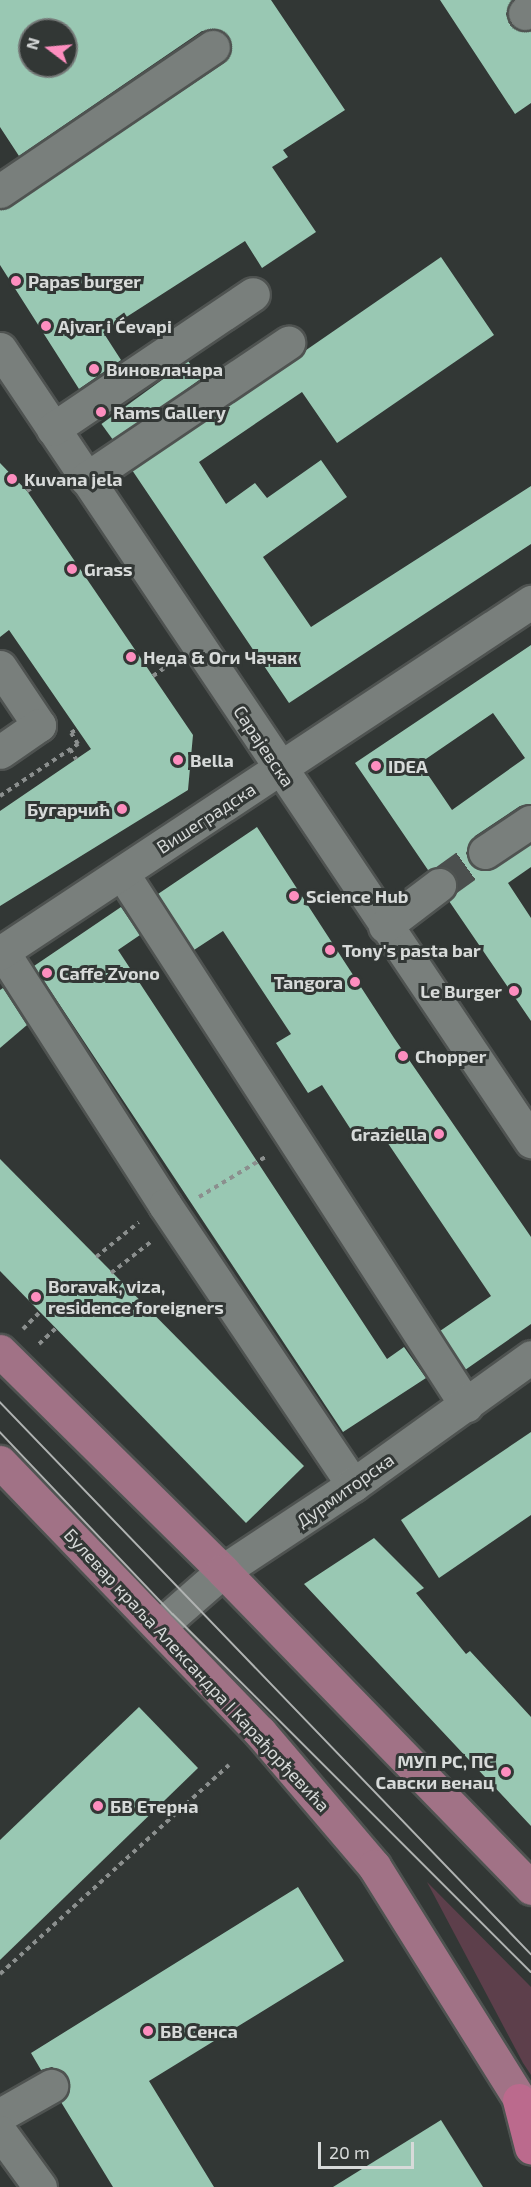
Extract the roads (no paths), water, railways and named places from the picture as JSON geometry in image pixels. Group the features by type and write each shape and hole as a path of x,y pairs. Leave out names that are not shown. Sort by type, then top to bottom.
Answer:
{"highway":[{"path":"525,2108 531,2147"}],"main road":[{"path":"0,1351 223,1571 531,1888"},
{"name":"Булевар краља Александра I Карађорђевића","path":"0,1462 161,1625 260,1732 374,1866 525,2108"}],"street":[{"path":"0,191 213,48"},
{"path":"53,429 254,294"},
{"path":"86,479 288,343"},
{"name":"Сарајевска","path":"2,355 279,770 531,1141"},
{"name":"Вишеградска","path":"3,945 122,873 531,602"},
{"path":"0,667 39,725 0,752"},
{"path":"485,852 530,822"},
{"path":"122,873 466,1405"},
{"path":"385,926 439,885"},
{"path":"3,945 171,1215 353,1485"},
{"name":"Дурмиторска","path":"161,1625 223,1571 353,1485 531,1358"},
{"path":"0,2115 51,2086"},
{"path":"0,2132 40,2187"}],"tunnel":[{"path":"439,885 485,852"}],"tram line":[{"path":"0,1402 531,1954"},
{"path":"0,1432 173,1614 531,1972"}],"place":[{"name":"Papas burger","path":"16,281"},
{"name":"Ajvar i Ćevapi","path":"46,326"},
{"name":"Виновлачара","path":"94,369"},
{"name":"Rams Gallery","path":"101,412"},
{"name":"Kuvana jela","path":"12,479"},
{"name":"Grass","path":"72,569"},
{"name":"Неда & Оги Чачак","path":"131,657"},
{"name":"Bella","path":"178,760"},
{"name":"IDEA","path":"376,766"},
{"name":"Бугарчић","path":"122,809"},
{"name":"Science Hub","path":"294,896"},
{"name":"Tony's pasta bar","path":"330,950"},
{"name":"Caffe Zvono","path":"47,973"},
{"name":"Tangora","path":"355,982"},
{"name":"Le Burger","path":"514,991"},
{"name":"Chopper","path":"403,1056"},
{"name":"Graziella","path":"439,1134"},
{"name":"Boravak, viza, residence foreigners","path":"36,1297"},
{"name":"МУП РС, ПС Савски венац","path":"506,1772"},
{"name":"БВ Етерна","path":"98,1806"},
{"name":"БВ Сенса","path":"148,2031"}]}
